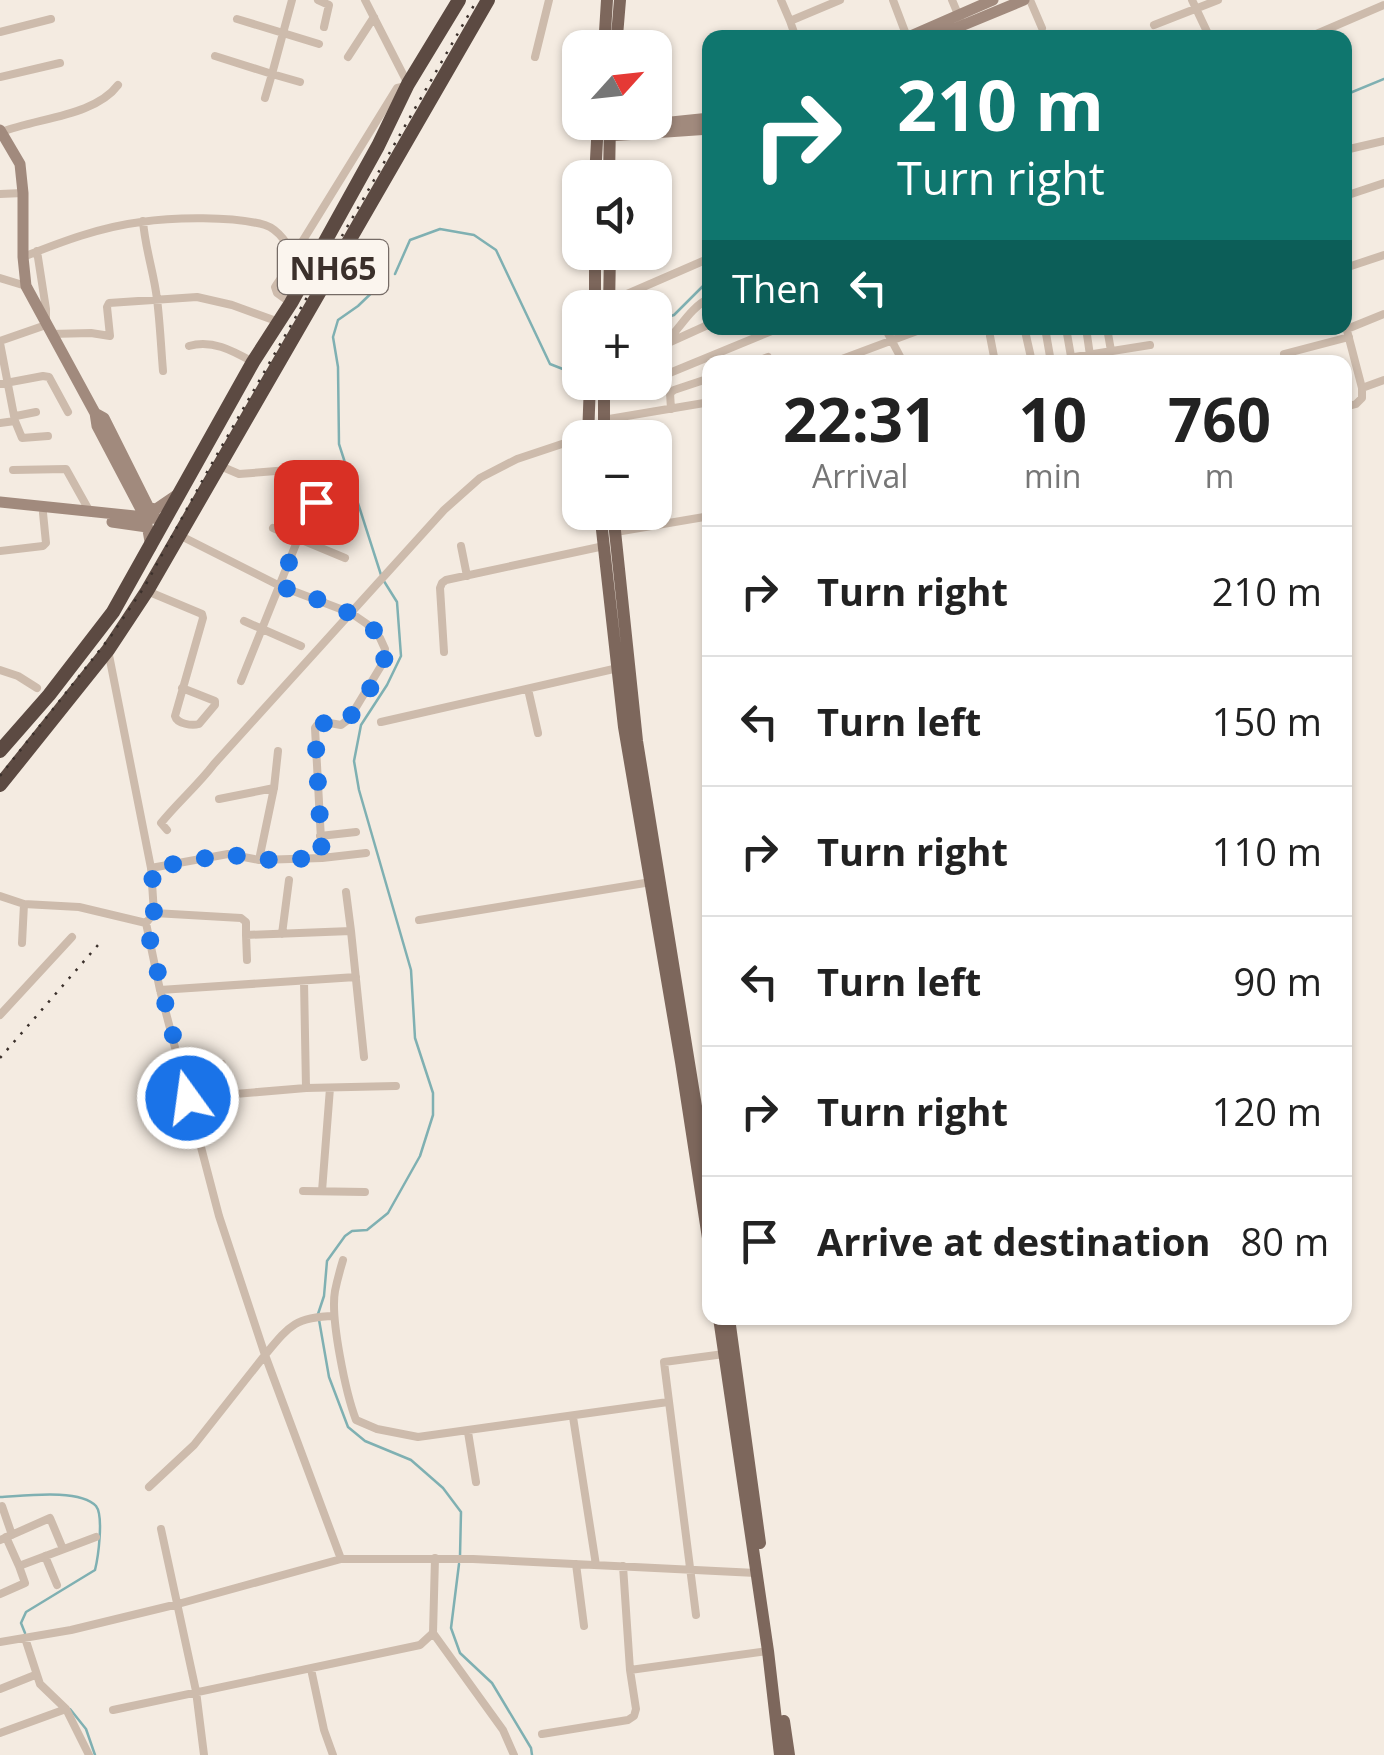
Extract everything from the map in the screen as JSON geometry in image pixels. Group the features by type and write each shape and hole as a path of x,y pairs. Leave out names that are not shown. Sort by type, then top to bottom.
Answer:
{"highway":[{"name":"NH65","path":"0,750 104,626 253,362 280,322 362,158 459,0"},
{"name":"NH65","path":"0,785 108,650 147,591 488,0"},
{"path":"207,442 220,462"},
{"path":"197,462 220,462"}],"main road":[{"path":"605,30 607,0"},
{"path":"618,30 620,0"},
{"path":"604,400 604,420"},
{"path":"602,530 624,727 702,1201"},
{"path":"616,532 637,741 702,1143"},
{"path":"721,1325 780,1755"},
{"path":"730,1325 789,1755"}],"street":[{"path":"265,98 292,0"},
{"path":"318,0 329,5 324,27"},
{"path":"365,0 407,88"},
{"path":"535,57 548,0"},
{"path":"781,0 793,30"},
{"path":"790,21 840,0"},
{"path":"894,0 904,30"},
{"path":"952,0 960,20"},
{"path":"944,30 994,0"},
{"path":"928,30 1027,0 1042,28"},
{"path":"1154,25 1194,4 1218,0"},
{"path":"1194,4 1206,30"},
{"path":"1325,30 1384,5"},
{"path":"348,57 374,17"},
{"path":"0,32 51,19"},
{"path":"238,19 319,44"},
{"path":"215,56 300,82"},
{"path":"0,77 60,63"},
{"path":"118,85 104,101 1,131 20,164 26,286 95,414 152,547"},
{"path":"672,122 702,119"},
{"path":"672,128 702,129"},
{"path":"1352,148 1384,141"},
{"path":"291,302 277,293 275,287 362,158"},
{"path":"1352,193 1384,182"},
{"path":"0,194 22,193"},
{"path":"22,257 97,231 143,221 192,219 270,226 285,241 290,260"},
{"path":"143,221 157,298 163,371"},
{"path":"38,251 49,329"},
{"path":"1352,266 1384,255"},
{"path":"636,290 702,261"},
{"path":"0,278 26,286"},
{"path":"48,436 22,438 3,383 0,342 49,329 110,336 109,303 157,298 196,297 280,322"},
{"path":"672,336 702,303"},
{"path":"1352,328 1384,314"},
{"path":"672,341 702,328"},
{"path":"711,355 759,335"},
{"path":"889,335 899,355"},
{"path":"854,355 905,335"},
{"path":"1108,335 1112,355"},
{"path":"1284,354 1334,335"},
{"path":"1348,335 1362,388 1361,401 1352,404"},
{"path":"990,336 994,355"},
{"path":"189,346 198,343 228,348 253,362"},
{"path":"1100,355 1150,345"},
{"path":"869,350 869,355"},
{"path":"672,372 702,359"},
{"path":"1352,369 1356,368"},
{"path":"3,383 49,377 68,412"},
{"path":"1362,388 1384,380"},
{"path":"671,409 670,394 674,390 702,381"},
{"path":"604,420 702,403"},
{"path":"0,423 36,412"},
{"path":"95,414 104,418 149,508 156,510 178,494"},
{"path":"167,830 161,822 173,808 444,510 480,478 517,459 562,444"},
{"path":"220,462 239,474 314,468"},
{"path":"13,470 66,469 90,512"},
{"path":"241,681 316,502 318,494 310,486"},
{"path":"0,506 90,512 142,522"},
{"path":"0,506 142,522 164,520"},
{"path":"0,551 46,544 44,513"},
{"path":"616,532 702,517"},
{"path":"273,528 345,558"},
{"path":"179,535 280,586 351,612 380,638 385,649 384,661 371,686 344,724 324,722 315,728 322,858"},
{"path":"462,546 468,576"},
{"path":"444,652 440,588 446,580 604,546"},
{"path":"147,591 202,614 203,618 182,688 175,720 196,725 215,701 182,688"},
{"path":"244,622 301,646"},
{"path":"108,650 152,868 154,913 146,923"},
{"path":"381,722 618,668"},
{"path":"0,670 37,688"},
{"path":"528,689 538,733"},
{"path":"259,860 278,750"},
{"path":"218,798 274,788"},
{"path":"320,836 356,832"},
{"path":"152,868 228,854 259,860 366,853"},
{"path":"282,934 289,880"},
{"path":"419,920 651,882"},
{"path":"346,892 364,1057"},
{"path":"0,896 24,904 79,907 146,923"},
{"path":"22,942 24,904"},
{"path":"154,913 241,918 246,922 247,960"},
{"path":"146,923 219,1216 340,1559"},
{"path":"246,935 351,931"},
{"path":"0,1015 72,937"},
{"path":"160,990 356,977"},
{"path":"304,981 306,1088"},
{"path":"156,1073 222,1064"},
{"path":"188,1098 306,1088 396,1086"},
{"path":"322,1192 330,1088"},
{"path":"303,1191 365,1192"},
{"path":"343,1260 334,1294 334,1316 356,1420 377,1429 418,1437 668,1402"},
{"path":"149,1487 194,1445 288,1328 308,1318 334,1316"},
{"path":"696,1615 664,1362 724,1354"},
{"path":"573,1417 596,1565"},
{"path":"468,1432 476,1482"},
{"path":"0,1594 25,1583 6,1537 2,1506"},
{"path":"6,1537 50,1518 62,1550"},
{"path":"162,1528 196,1691 204,1755"},
{"path":"18,1566 96,1537"},
{"path":"45,1556 57,1585"},
{"path":"435,1558 433,1633 496,1718 514,1755"},
{"path":"0,1642 71,1630 178,1604 340,1559 448,1558 756,1573"},
{"path":"576,1564 584,1626"},
{"path":"542,1734 634,1716 623,1566"},
{"path":"113,1710 420,1645 433,1633"},
{"path":"25,1638 35,1674 46,1692 66,1709 90,1755"},
{"path":"630,1670 768,1651"},
{"path":"311,1669 333,1755"},
{"path":"0,1688 35,1674"},
{"path":"0,1733 66,1709"}],"waterway":[{"path":"1352,92 1384,79"},
{"path":"395,274 410,240 440,229 474,235 496,250 550,364 562,369"},
{"path":"387,278 338,320 333,337 338,367 339,444 382,578 397,602 401,656 361,725 354,761 411,970 415,1038 433,1093 433,1115 420,1156 388,1213 367,1230 345,1236 327,1261 318,1314 329,1377 348,1427 365,1441 411,1460 443,1488 461,1512 460,1556"},
{"path":"672,316 702,287"},
{"path":"0,1497 77,1497 96,1506 100,1519 95,1570 26,1612 21,1623 25,1633"},
{"path":"459,1564 451,1628 460,1653 492,1683 532,1755"},
{"path":"70,1709 86,1729 95,1755"}],"railway":[{"path":"0,776 111,636 145,586 477,0"},
{"path":"0,1058 98,945"}],"route":[{"path":"188,1098 146,923 154,913 152,868 228,854 259,860 322,858 315,728 324,722 344,724 384,661 385,649 380,638 351,612 280,586 316,502"}]}
